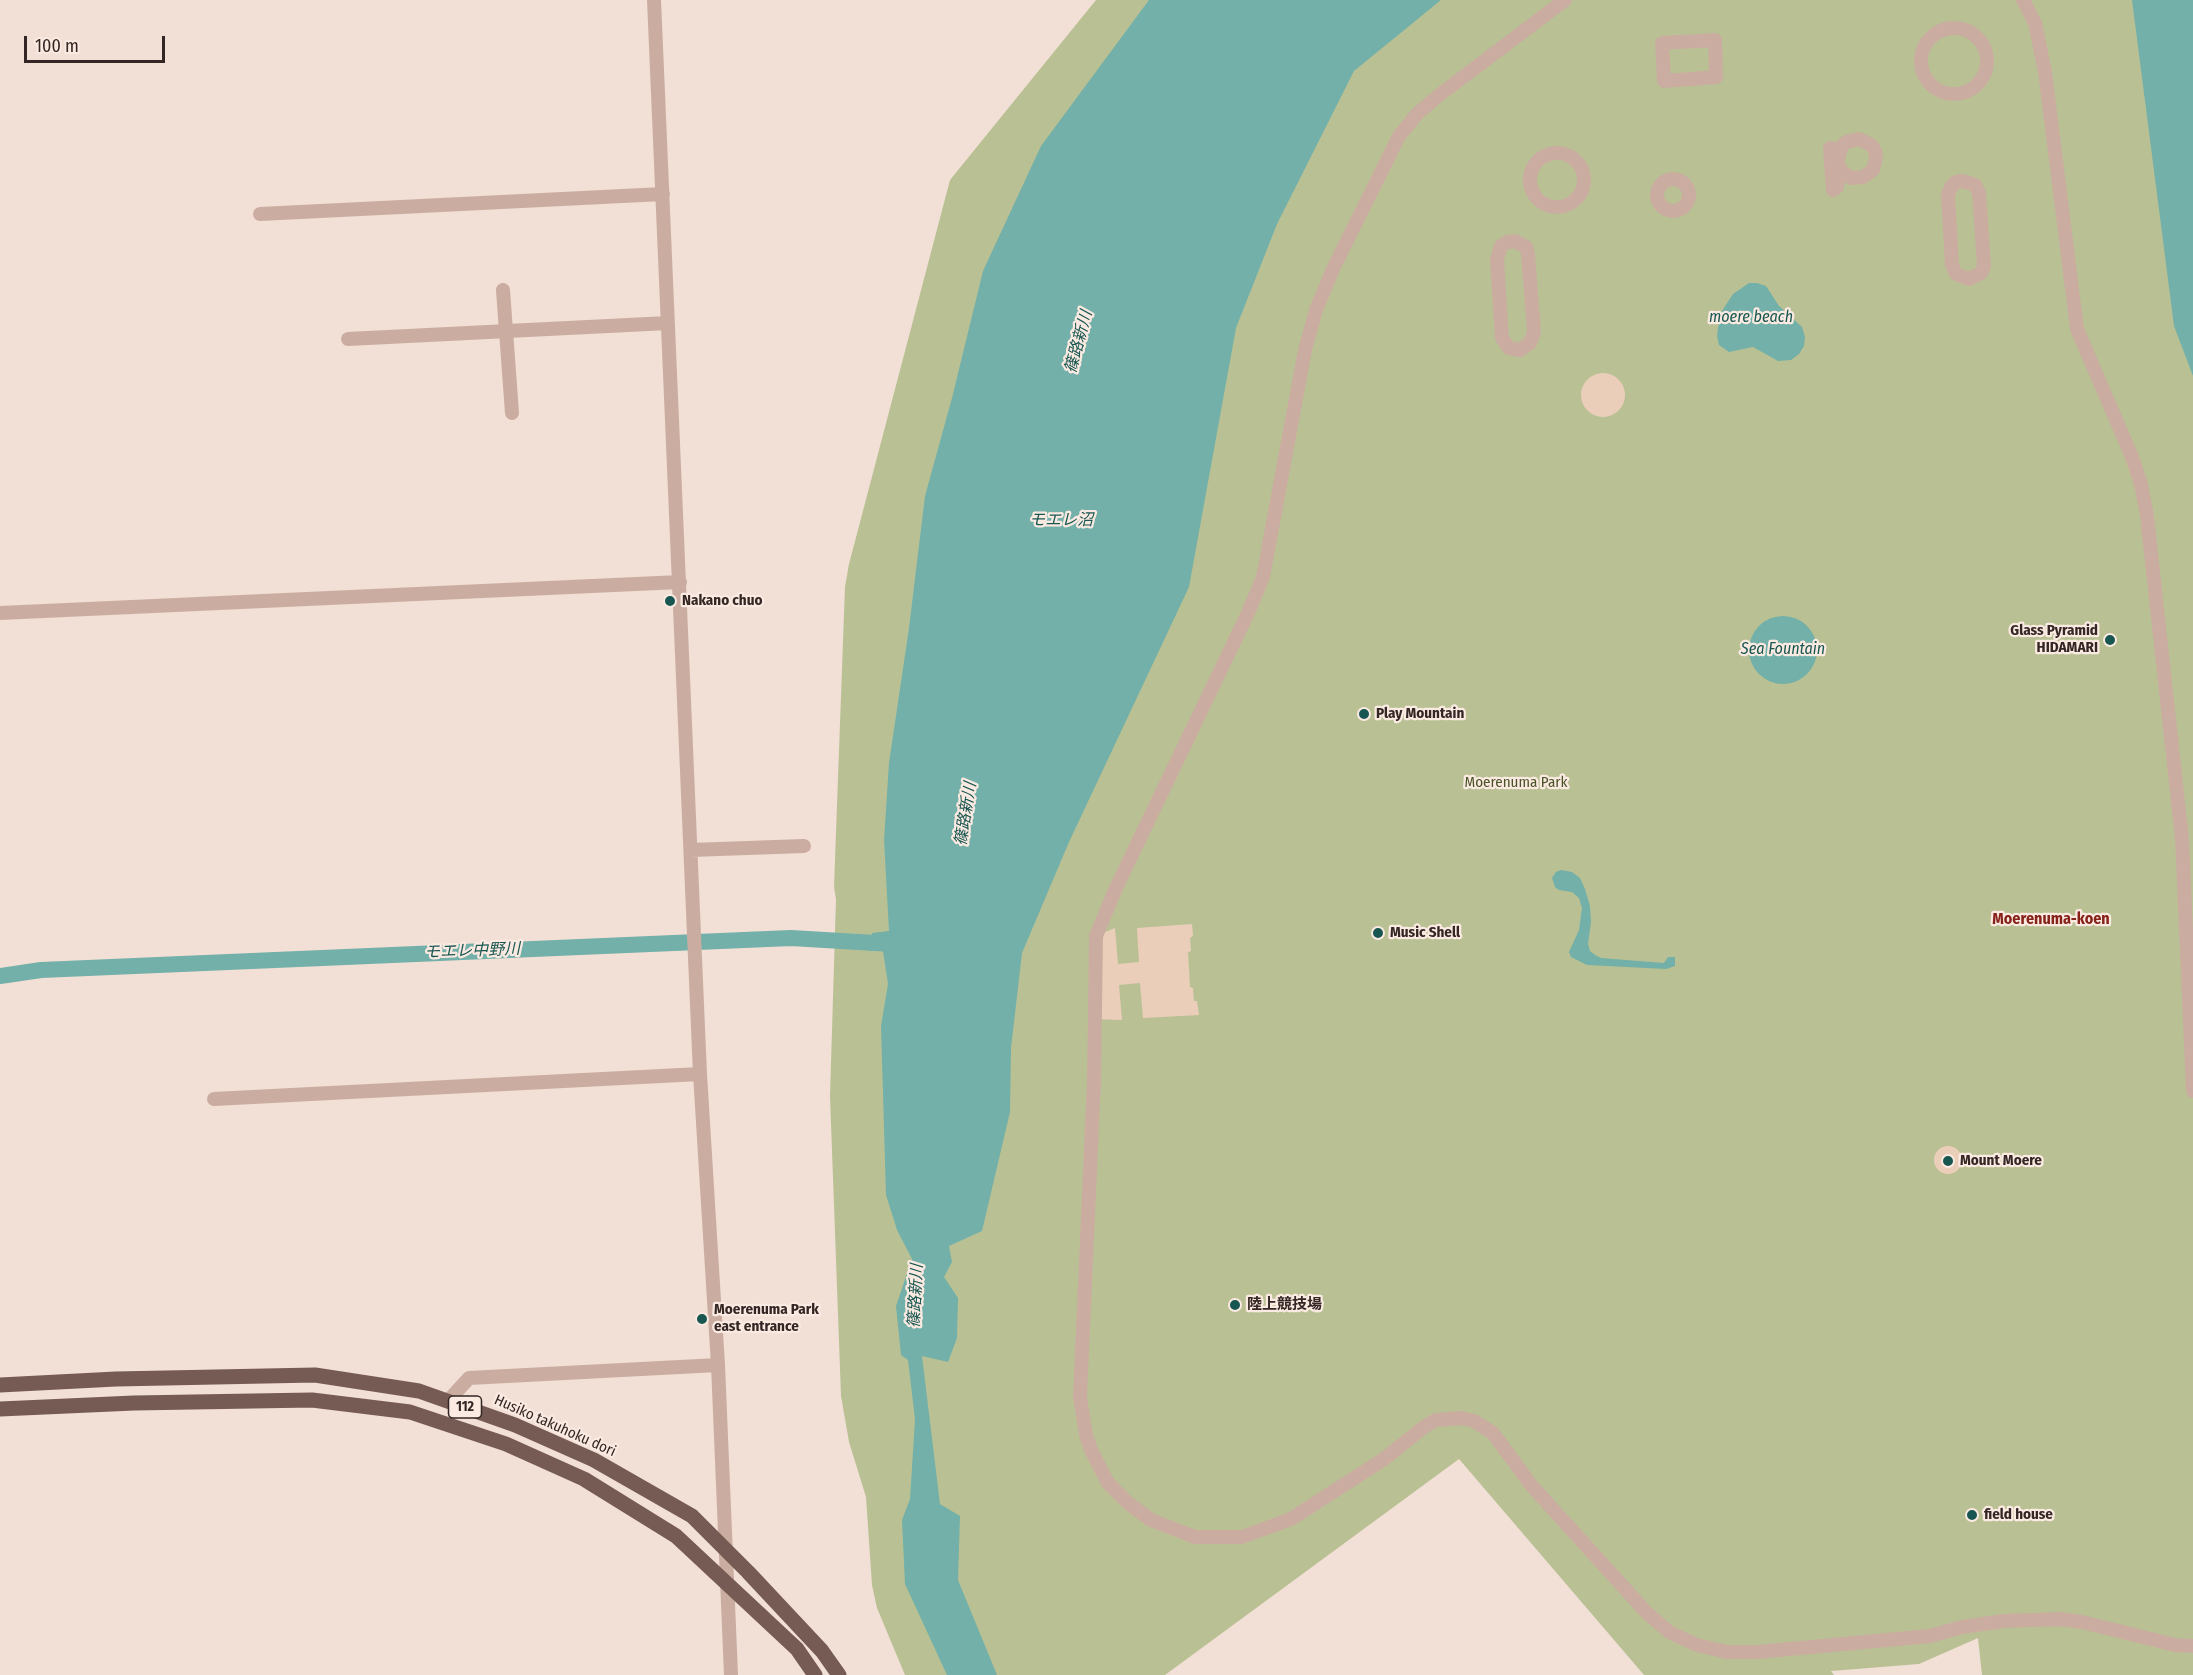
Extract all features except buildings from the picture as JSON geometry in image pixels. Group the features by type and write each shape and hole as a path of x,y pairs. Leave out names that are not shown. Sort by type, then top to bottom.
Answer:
{"main road":[{"name":"Husiko takuhoku dori","path":"0,1385 116,1379 315,1375 419,1391 448,1401 515,1425 594,1460 692,1516 822,1651 838,1675"},
{"name":"112","path":"0,1409 134,1403 312,1400 410,1412 506,1444 584,1479 676,1536 797,1648 815,1675"}],"street":[{"path":"654,0 700,1074 718,1365 731,1675"},
{"path":"1565,0 1438,96 1418,113 1399,136 1333,269 1316,310 1305,350 1263,577 1243,624 1116,888 1096,936 1094,1080 1080,1397 1086,1435 1091,1450 1112,1488 1138,1512 1151,1520 1195,1537 1242,1537 1291,1520 1383,1459 1424,1426 1436,1420 1461,1418 1474,1420 1493,1433 1531,1485 1647,1613 1669,1632 1697,1645 1727,1652 1757,1652 1930,1636 1962,1627 2004,1621 2060,1619 2082,1622 2175,1645 2193,1646"},
{"path":"2023,0 2035,23 2045,72 2077,329 2132,457 2141,484 2147,516 2182,839 2193,1091"},
{"path":"1946,29 1966,30 1982,44 1986,53 1985,72 1974,87 1966,92 1947,94 1938,91 1925,78 1921,69 1923,48 1936,33 1946,29"},
{"path":"1715,40 1716,77 1664,81 1662,43 1715,40"},
{"path":"1852,140 1866,141 1876,158 1873,170 1857,178 1846,175 1839,165 1838,187 1833,190 1830,165 1830,148 1838,150 1839,156 1841,147 1852,140"},
{"path":"1556,153 1563,153 1576,160 1581,166 1584,181 1577,200 1558,208 1539,201 1529,183 1532,168 1536,162 1548,154 1556,153"},
{"path":"1963,181 1975,185 1979,193 1984,266 1982,273 1969,279 1956,274 1953,265 1948,195 1956,182 1963,181"},
{"path":"260,214 663,194"},
{"path":"1515,241 1522,244 1528,254 1534,332 1530,343 1526,348 1520,350 1509,348 1502,338 1497,259 1501,246 1507,242 1515,241"},
{"path":"503,290 512,413"},
{"path":"348,339 668,323"},
{"path":"0,613 680,582"},
{"path":"691,850 804,846"},
{"path":"214,1099 700,1074"},
{"path":"448,1401 469,1378 718,1365"}],"green space":[{"name":"Moerenuma Park","path":"1096,0 2193,0 2193,1675 1982,1675 1978,1638 1919,1664 1831,1671 1834,1675 1644,1675 1459,1459 1165,1675 905,1675 877,1608 872,1585 866,1497 849,1442 841,1396 830,1096 836,899 834,887 845,587 849,564 950,180"}],"shaded area":[{"path":"1603,373 1612,374 1619,379 1624,386 1624,404 1619,411 1612,416 1603,417 1594,416 1587,411 1582,404 1581,395 1582,386 1587,379 1594,374"},
{"path":"1192,924 1191,951 1188,952 1190,987 1193,988 1194,1001 1197,1001 1199,1015 1143,1018 1140,983 1119,985 1122,1020 1094,1019 1096,936 1115,928 1118,964 1139,962 1137,928"},
{"path":"1948,1146 1958,1150 1962,1160 1958,1170 1948,1174 1938,1170 1934,1160 1938,1150"}],"water":[{"name":"モエレ沼","path":"1149,0 1441,0 1354,71 1277,224 1236,328 1189,587 1069,842 1022,953 1011,1048 1010,1112 982,1231 949,1246 952,1262 944,1277 958,1298 957,1338 948,1362 922,1356 940,1504 960,1516 958,1580 997,1675 947,1675 905,1584 902,1520 910,1499 915,1419 908,1360 901,1355 896,1306 912,1259 897,1230 886,1195 881,1026 888,984 883,951 869,951 872,933 889,931 884,840 889,763 925,496 983,271 1041,146"},
{"path":"2132,0 2193,0 2193,376 2174,326"},
{"name":"moere beach","path":"1749,283 1766,286 1779,306 1802,327 1805,337 1804,346 1791,360 1778,361 1753,347 1729,352 1719,345 1717,336 1720,314 1733,294"},
{"name":"Sea Fountain","path":"1783,616 1796,619 1807,626 1814,637 1817,650 1814,663 1807,674 1796,681 1783,684 1770,681 1759,674 1752,663 1749,650 1752,637 1759,626 1770,619"},
{"path":"1561,870 1572,872 1580,878 1585,889 1590,906 1591,922 1588,944 1590,951 1601,958 1664,963 1668,957 1675,957 1675,966 1666,969 1587,965 1571,957 1569,952 1579,930 1582,908 1579,898 1572,892 1555,887 1552,878 1556,872"}],"waterway":[{"name":"モエレ中野川","path":"0,976 41,970 791,938 892,944"}],"place":[{"name":"Nakano chuo","path":"670,601"},
{"name":"Glass Pyramid HIDAMARI","path":"2110,640"},
{"name":"Play Mountain","path":"1364,714"},
{"name":"Music Shell","path":"1378,933"},
{"name":"Mount Moere","path":"1948,1161"},
{"name":"陸上競技場","path":"1235,1305"},
{"name":"Moerenuma Park east entrance","path":"702,1319"},
{"name":"field house","path":"1972,1515"}],"district":[{"name":"Moerenuma-koen","path":"2051,920"}],"water label":[{"name":"篠路新川","path":"1079,342"},
{"name":"篠路新川","path":"966,814"},
{"name":"篠路新川","path":"916,1296"}]}
